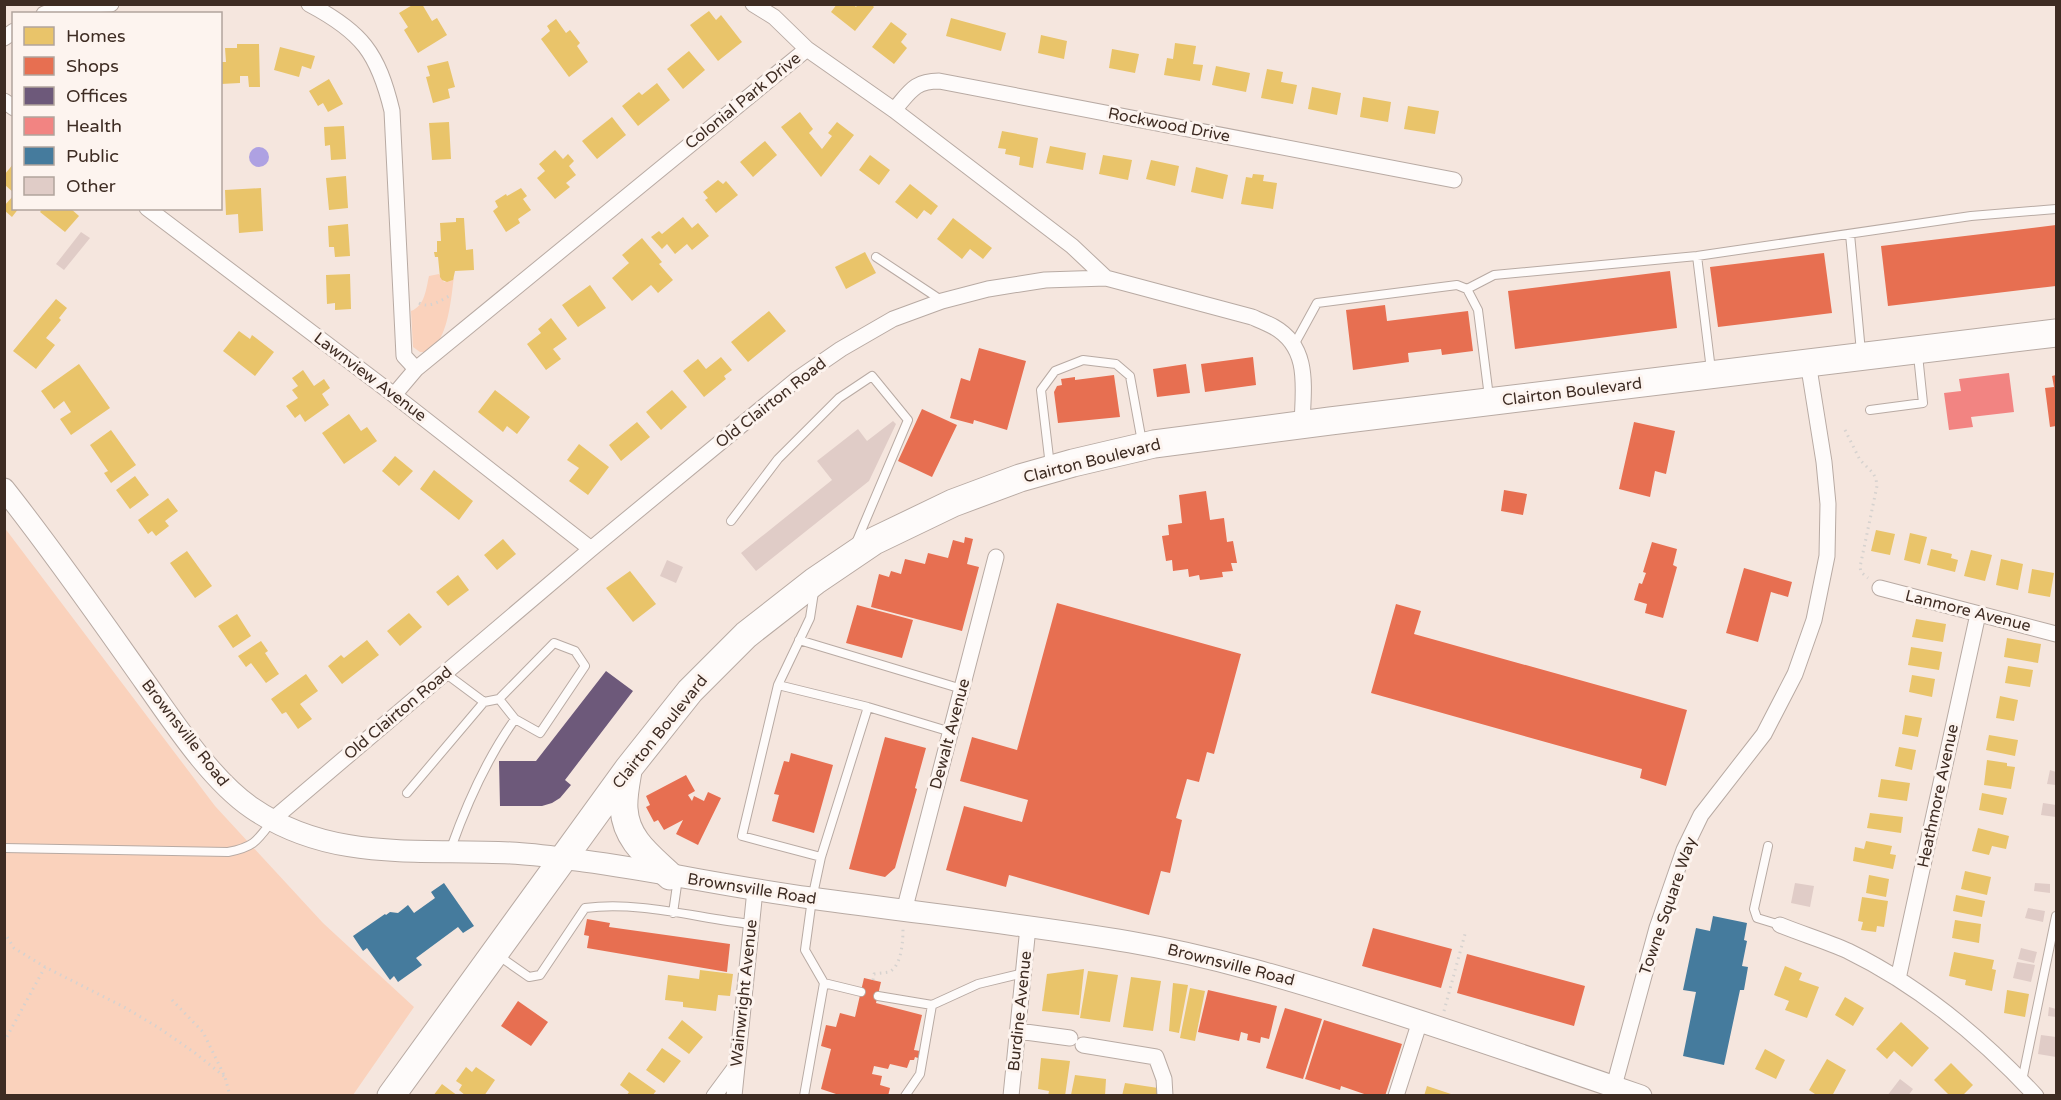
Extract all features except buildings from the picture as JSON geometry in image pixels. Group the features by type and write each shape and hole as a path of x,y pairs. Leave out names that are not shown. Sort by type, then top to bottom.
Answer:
{"highway":[{"name":"Clairton Boulevard","path":"391,1095 628,769 690,691 746,635 815,581 874,541 953,503 1050,469 1143,447 1302,425 2056,333"},
{"path":"628,769 624,809 630,834 637,846 674,877"}],"main road":[{"name":"Brownsville Road","path":"4,489 38,531 170,717 210,769 250,807 272,820 314,838 343,846 402,853 512,853 563,859 755,890 1028,927 1169,949 1288,979 1641,1095"}],"street":[{"path":"49,12 65,6 111,4"},
{"path":"309,4 337,19 366,45 385,80 392,111 404,356 416,369"},
{"path":"753,4 774,17 807,49"},
{"name":"Colonial Park Drive","path":"394,395 416,369 807,49 894,110 1072,246 1106,278"},
{"name":"Rockwood Drive","path":"894,110 914,87 925,81 939,81 1454,180"},
{"name":"Lawnview Avenue","path":"150,210 394,395 591,549"},
{"name":"Old Clairton Road","path":"272,820 591,549 796,380 840,349 893,319 942,301 988,289 1045,280 1106,278 1252,317 1275,327 1294,345 1304,370 1302,425"},
{"name":"Towne Square Way","path":"1614,1086 1658,928 1684,850 1701,815 1764,734 1795,674 1814,620 1827,556 1828,504 1824,462 1808,362"},
{"name":"Dewalt Avenue","path":"904,911 996,558"},
{"name":"Lanmore Avenue","path":"1880,588 2056,634"},
{"name":"Heathmore Avenue","path":"1898,979 1978,614"},
{"name":"Wainwright Avenue","path":"734,1095 755,890"},
{"path":"1780,925 1847,951 1898,979 1951,1016 2036,1095"},
{"name":"Burdine Avenue","path":"1011,1095 1028,927"},
{"path":"1396,1095 1429,1024"},
{"path":"1018,1031 1156,1057 1164,1079 1165,1095"},
{"path":"714,1095 737,1065"}],"lane":[{"path":"1467,289 1494,275 1697,256 1971,216 2056,209"},
{"path":"1850,234 1861,356"},
{"path":"1697,256 1711,375"},
{"path":"876,257 942,301"},
{"path":"1294,345 1317,303 1457,285 1467,289 1478,310 1490,402"},
{"path":"1870,410 1923,403 1918,350"},
{"path":"1050,469 1041,390 1054,371 1083,360 1116,364 1130,376 1143,447"},
{"path":"731,521 778,459 839,399 872,376 908,420 850,558"},
{"path":"815,581 810,618 778,685 742,836 821,857"},
{"path":"799,640 962,689"},
{"path":"407,793 484,702 499,699 554,643 575,651 585,666 540,733 515,718 499,699"},
{"path":"445,673 484,702"},
{"path":"778,685 868,707 951,732"},
{"path":"804,1095 824,983 805,950 812,898 821,857 868,707"},
{"path":"450,853 460,824 497,744 515,718"},
{"path":"4,848 228,852 244,849 255,843 272,820"},
{"path":"1768,846 1754,909 1757,918 1780,925"},
{"path":"673,913 674,877"},
{"path":"494,953 529,977 540,975 585,909 611,905 751,924"},
{"path":"2022,1080 2056,916"},
{"path":"878,996 932,1005 978,984 1024,973"},
{"path":"824,983 861,992"},
{"path":"905,1095 920,1074 932,1005"}],"path":[{"path":"419,303 426,306 432,305 452,295"},
{"path":"1845,430 1860,460 1873,473 1877,486 1860,567 1861,572"},
{"path":"873,980 874,974 890,971 897,966 903,941 904,911"},
{"path":"4,932 14,948 159,1028 225,1077"},
{"path":"1429,1024 1465,934"},
{"path":"4,1042 45,967"},
{"path":"172,1000 203,1032 225,1077 230,1095"}],"shaded area":[{"path":"259,147 266,150 269,157 266,164 259,167 252,164 249,157 252,150"},
{"path":"439,274 444,282 451,281 454,277 446,323 437,344 429,350 420,352 413,347 411,311 416,309 422,301 429,276"},
{"path":"4,527 215,806 323,923 414,1007 353,1095 5,1095"}]}
